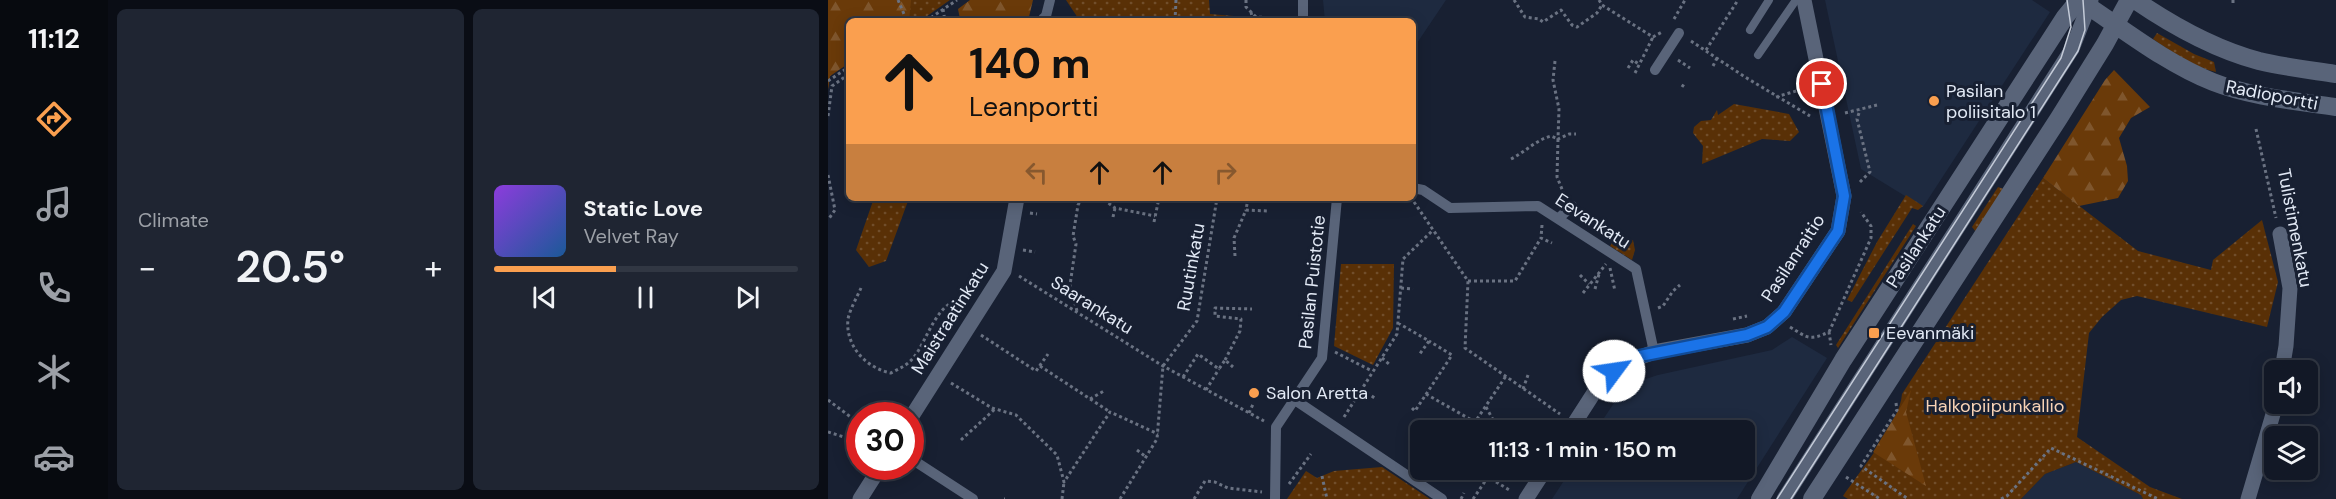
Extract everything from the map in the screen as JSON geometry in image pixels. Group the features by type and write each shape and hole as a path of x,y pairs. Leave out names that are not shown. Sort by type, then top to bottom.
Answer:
{"street":[{"path":"1046,18 1050,0"},
{"path":"1303,0 1303,18"},
{"name":"Pasilanraitio","path":"1576,420 1597,388 1614,371 1640,356 1747,335 1767,327 1784,312 1838,231 1842,219 1844,196 1804,0"},
{"path":"1812,499 2060,117 2129,0"},
{"name":"Radioportti","path":"2135,0 2166,21 2217,47 2257,60 2336,74"},
{"name":"Radioportti","path":"2083,1 2140,42 2211,81 2234,89 2336,107"},
{"name":"Pasilankatu","path":"1760,499 1843,360 2058,27 2083,1"},
{"name":"Pasilankatu","path":"1784,499 2072,49 2083,1"},
{"path":"1655,70 1674,31"},
{"name":"Eevankatu","path":"1416,189 1423,190 1450,208 1538,206 1636,269 1654,352"},
{"name":"Maistraatinkatu","path":"921,402 1004,271 1016,201"},
{"name":"Pasilan Puistotie","path":"1276,427 1322,358 1337,201"},
{"path":"1559,218 1572,206"},
{"name":"Tulistimenkatu","path":"2280,234 2290,288 2284,360"},
{"path":"1295,400 1442,499"},
{"path":"2248,499 2273,414"},
{"path":"1276,427 1279,493"},
{"path":"924,467 973,499"},
{"path":"860,499 872,480"},
{"path":"1519,495 1535,480"}],"lane":[{"path":"1750,30 1769,0"},
{"path":"1758,55 1796,0"}],"path":[{"path":"898,0 906,18"},
{"path":"930,18 957,0"},
{"path":"1175,18 1176,0"},
{"path":"1246,0 1246,7 1256,17 1268,18"},
{"path":"1514,0 1525,17 1537,17 1543,22 1561,9 1572,25 1577,27 1597,13 1602,5"},
{"path":"1706,50 1738,0"},
{"path":"2233,0 2233,6"},
{"path":"1674,31 1680,8 1687,1"},
{"path":"1676,5 1680,8"},
{"path":"943,9 944,18"},
{"path":"1251,12 1252,18"},
{"path":"1635,73 1653,37"},
{"path":"1713,66 1717,58"},
{"path":"1628,68 1633,60 1640,64"},
{"path":"1555,61 1553,80 1559,109 1557,177 1561,191 1572,206"},
{"path":"828,81 846,69"},
{"path":"828,116 832,86 846,76"},
{"path":"1822,84 1776,97 1816,120 1829,116"},
{"path":"1852,111 1877,105"},
{"path":"1860,110 1857,119 1870,172 1860,182"},
{"name":"Tulistimenkatu","path":"2256,129 2280,234"},
{"path":"1511,159 1523,153 1540,139 1551,136 1558,139 1569,134 1576,134"},
{"path":"828,175 835,210 828,220"},
{"path":"1078,313 1070,285 1072,257 1076,244 1071,235 1080,201"},
{"path":"1107,201 1115,208 1155,216"},
{"path":"1154,222 1158,201"},
{"name":"Ruutinkatu","path":"1163,366 1197,321 1217,201"},
{"path":"1235,256 1234,238 1248,201"},
{"path":"1414,201 1468,281 1465,348 1563,420"},
{"path":"1113,217 1115,208"},
{"path":"1246,210 1268,211"},
{"path":"1833,353 1828,332 1871,238 1871,226 1861,212"},
{"path":"1336,428 1397,334 1403,259 1432,231"},
{"path":"1468,281 1515,281 1541,238 1541,231"},
{"path":"1541,238 1552,243"},
{"path":"1022,250 1035,252"},
{"path":"1608,261 1615,291"},
{"name":"Saarankatu","path":"1004,271 1017,275 1163,366"},
{"path":"1584,293 1598,274 1595,289"},
{"path":"1580,275 1590,285"},
{"path":"1663,306 1680,285"},
{"path":"861,288 848,318 855,351 873,367 891,373 906,365 916,355 939,314 950,302 960,300 969,303"},
{"path":"1401,288 1413,289"},
{"path":"1206,390 1240,331 1241,319 1215,316 1215,308 1252,309"},
{"path":"1777,319 1807,338 1815,338 1828,332"},
{"path":"1398,323 1452,355 1415,411 1412,408"},
{"path":"980,334 1036,371 1048,354"},
{"path":"1419,355 1428,341"},
{"path":"1323,346 1373,372"},
{"path":"1017,358 1020,353"},
{"path":"1183,377 1198,354 1219,369"},
{"path":"1382,358 1390,365"},
{"path":"1225,360 1233,367"},
{"path":"1040,366 1110,412 1158,434"},
{"path":"1120,499 1157,439 1163,366 1276,427"},
{"path":"1522,389 1528,375"},
{"path":"1476,420 1506,376"},
{"path":"949,382 995,409 1016,415 1058,455 1064,482 1062,499"},
{"path":"1362,389 1376,399"},
{"path":"1090,399 1104,391"},
{"path":"1426,394 1472,420"},
{"path":"1896,394 1897,410 1862,466 1908,499"},
{"path":"828,400 846,414"},
{"path":"1249,412 1253,404"},
{"path":"1486,407 1493,420"},
{"path":"961,440 995,409"},
{"path":"1064,482 1110,412"},
{"path":"1099,427 1104,430"},
{"path":"828,432 846,438"},
{"path":"2001,499 2007,496 2051,448 2158,499"},
{"path":"1137,450 1146,457"},
{"path":"1201,498 1195,497 1204,481 1215,482 1228,489 1279,493 1311,454"},
{"path":"1077,462 1082,465"},
{"path":"1832,468 1880,499"},
{"path":"1322,476 1327,499"},
{"path":"1473,499 1488,477 1519,495"},
{"path":"1461,499 1464,494"}],"shaded area":[{"path":"1323,0 1446,0 1416,45 1416,18 1325,18"},
{"name":"Pasilan poliisitalo 1","path":"1825,0 2032,0 2050,12 1923,207 1861,169"},
{"path":"1792,337 1827,358 1755,471 1755,420 1603,420 1631,384 1658,375 1772,350"},
{"path":"2076,462 2141,495 2143,499 2021,499 2045,474"},
{"path":"1564,480 1749,480 1737,499 1552,499"}],"green space":[{"path":"828,0 950,0 924,18 846,18 846,65 830,76 828,89"},
{"path":"828,0 911,0 909,18 846,18 846,65 830,76 828,89"},
{"path":"970,0 1033,0 1029,18 960,18 958,9"},
{"path":"1066,0 1209,0 1210,14 1257,18 1078,18"},
{"path":"2157,33 2194,54 2214,62 2216,72 2191,63 2168,49 2153,39"},
{"path":"2114,70 2150,107 2131,118 2119,138 2127,166 2128,181 2118,198 2079,206 2043,178 2105,80"},
{"path":"1734,104 1789,114 1799,132 1790,141 1762,139 1702,164 1703,146 1693,133 1694,127 1701,121 1711,120 1717,110 1718,115"},
{"name":"Halkopiipunkallio","path":"2043,178 2138,251 2211,270 2213,260 2262,220 2278,282 2267,327 2137,296 2121,300 2102,317 2089,333 2077,437 2150,487 2182,499 2143,499 2141,495 2076,462 2045,474 2021,499 1848,499 1843,496 1887,432 1900,406 1902,394"},
{"path":"1998,187 2004,189 1976,232 1972,227"},
{"path":"1906,195 1923,206 1918,210 1912,208 1852,302 1847,300 1877,242"},
{"path":"873,201 908,201 886,261 869,267 856,250"},
{"path":"1913,224 1916,226 1838,348 1836,345"},
{"path":"1619,238 1633,240 1635,250 1632,260 1610,246 1614,240"},
{"path":"1341,264 1394,264 1393,328 1373,365 1334,346"},
{"path":"1911,390 1906,412 1926,486 1873,452"},
{"path":"1382,467 1430,499 1287,499 1306,471 1317,478 1334,471"}],"tram line":[{"path":"1777,499 2061,58 2071,27 2067,0"},
{"path":"1791,499 2078,51 2085,30 2083,0"}],"place":[{"name":"Pasilan poliisitalo 1","path":"1934,101"},
{"name":"Eevanmäki","path":"1874,333"},
{"name":"Salon Aretta","path":"1254,393"}],"route":[{"path":"1614,371 1640,356 1654,352 1747,335 1767,327 1784,312 1838,231 1842,219 1844,196 1822,84"}]}
